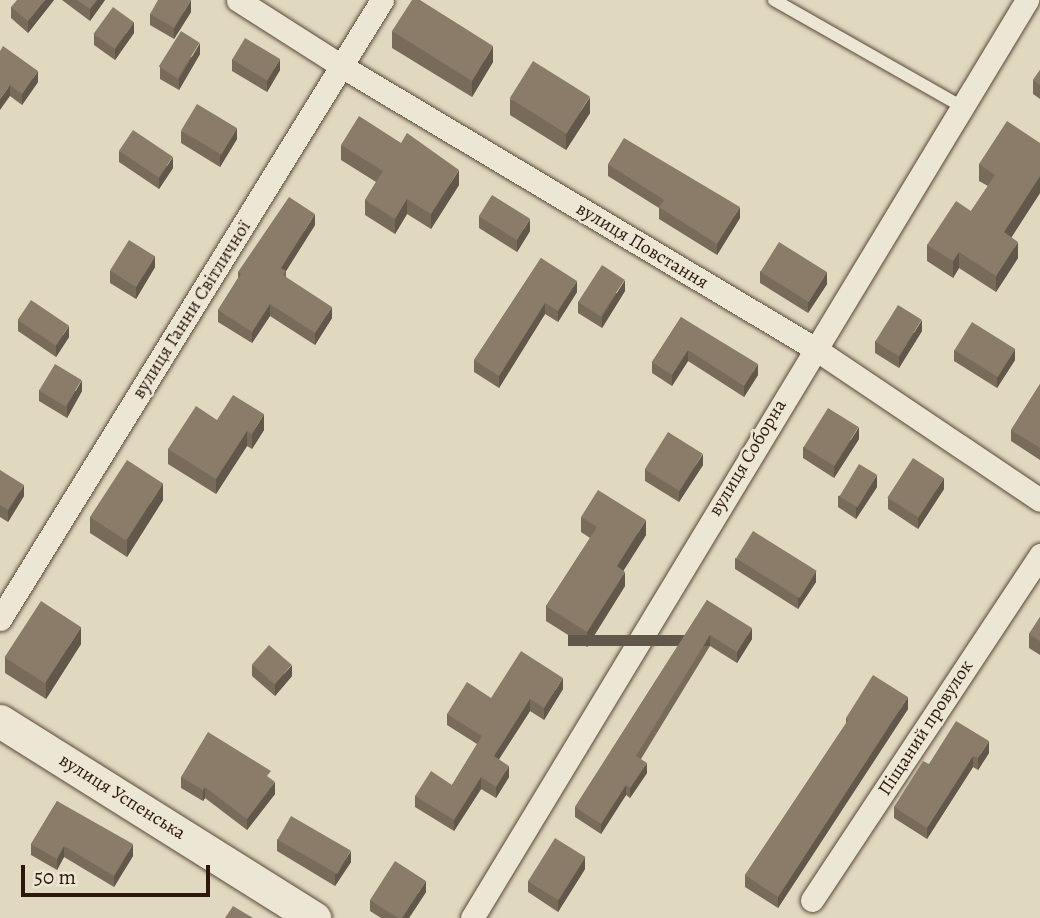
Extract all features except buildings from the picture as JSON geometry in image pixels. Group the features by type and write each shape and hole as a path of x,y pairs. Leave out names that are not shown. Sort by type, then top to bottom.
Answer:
{"street":[{"name":"вулиця Повстання","path":"238,0 343,67 814,348 1040,500"},
{"name":"вулиця Ганни Світличної","path":"0,619 382,0"},
{"name":"вулиця Соборна","path":"472,918 814,348 1027,0"},
{"name":"Піщаний провулок","path":"813,900 1040,555"},
{"name":"вулиця Успенська","path":"0,721 314,918"}],"lane":[{"path":"774,0 962,107"}]}
